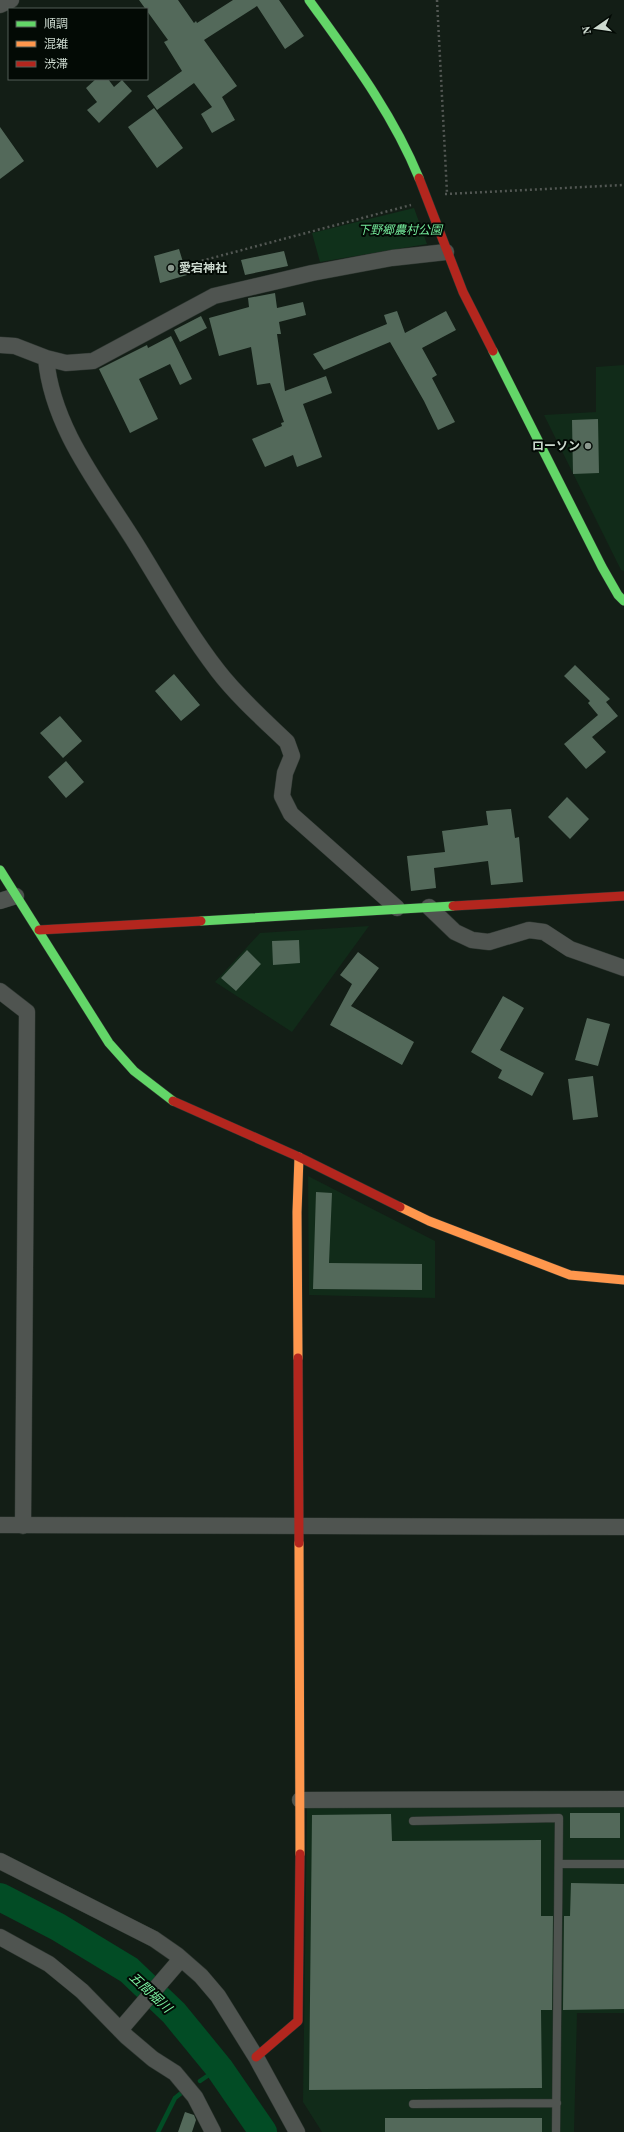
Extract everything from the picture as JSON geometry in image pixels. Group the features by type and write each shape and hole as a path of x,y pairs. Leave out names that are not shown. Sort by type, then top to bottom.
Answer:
{"street":[{"path":"0,5 11,0"},
{"path":"309,0 383,106 402,139 415,167 446,252 463,292 605,572 618,595 624,601"},
{"path":"0,344 15,346 46,358 66,363 93,361 214,296 312,273 392,258 446,252"},
{"path":"46,358 47,377 54,401 79,455 186,625 218,672 287,742 292,756 285,772 282,796 292,814 397,908"},
{"path":"0,870 109,1043 134,1071 174,1102 299,1157 429,1221 570,1275 624,1280"},
{"path":"0,901 16,896"},
{"path":"39,930 624,896"},
{"path":"429,907 455,932 472,940 489,942 529,930 544,932 570,949 624,968"},
{"path":"0,991 27,1012 24,1526"},
{"path":"256,2056 298,2021 300,1800 297,1212 299,1157"},
{"path":"0,1526 624,1527"},
{"path":"300,1800 624,1800"},
{"path":"0,1861 154,1939 179,1961 201,1976 218,1996 256,2056 297,2132"},
{"path":"0,1937 49,1964 123,2026 153,2059 175,2073 195,2097 213,2132"},
{"path":"123,2026 179,1961"}],"lane":[{"path":"413,1821 559,1818 556,2132"},
{"path":"559,1864 624,1864"},
{"path":"413,2104 556,2104"}],"path":[{"path":"437,0 447,193 624,185"},
{"path":"197,262 418,203"}],"shaded area":[{"path":"624,365 624,571 621,570 544,415 596,412 596,367"},
{"path":"369,926 292,1032 215,982 260,933"},
{"path":"308,1176 435,1241 435,1298 309,1295"},
{"path":"624,1804 624,2013 577,2013 574,2132 322,2132 303,2102 307,1807"}],"green space":[{"name":"下野郷農村公園","path":"414,208 427,244 320,262 312,233"}],"building":[{"path":"139,0 178,0 194,23 196,21 197,23 233,0 279,0 304,36 285,49 257,6 204,40 237,86 222,97 235,120 212,133 201,114 212,107 194,83 157,110 147,96 182,71 164,42 168,40 148,12 148,8 145,8"},
{"path":"95,80 109,80 114,87 122,80 132,91 99,123 87,110 97,102 86,88"},
{"path":"154,108 183,148 157,168 128,127"},
{"path":"0,127 24,161 0,179"},
{"path":"179,249 187,275 160,283 154,256"},
{"path":"284,251 288,266 245,275 241,260"},
{"path":"275,293 277,308 303,302 306,315 279,322 281,334 277,334 285,391 326,376 332,393 303,404 322,457 297,467 293,455 265,467 252,439 282,426 281,423 284,422 270,383 257,385 251,347 219,356 209,318 249,307 248,298"},
{"path":"397,311 405,333 446,311 456,330 422,348 437,375 432,378 455,422 438,430 424,401 390,342 324,370 313,354 387,324 384,315"},
{"path":"201,316 207,328 180,342 174,330"},
{"path":"171,336 192,379 180,385 170,364 139,379 158,419 130,433 99,369 147,345 148,348"},
{"path":"598,419 599,473 573,474 572,420"},
{"path":"575,665 610,699 606,702 618,716 592,737 606,752 586,769 564,744 598,715 588,703 590,701 564,676"},
{"path":"174,674 200,705 181,721 155,691"},
{"path":"60,716 82,741 63,758 40,733"},
{"path":"66,761 84,782 66,798 48,777"},
{"path":"567,797 589,819 570,839 548,817"},
{"path":"511,809 515,838 519,837 523,882 491,885 488,861 434,868 436,888 411,891 407,856 445,852 442,831 488,825 486,811"},
{"path":"299,940 300,963 273,965 272,941"},
{"path":"247,950 261,964 236,991 221,978"},
{"path":"358,952 379,968 351,1006 414,1042 402,1065 330,1025 352,984 340,975"},
{"path":"503,996 524,1008 500,1050 544,1073 532,1096 498,1078 502,1070 471,1052"},
{"path":"587,1018 610,1024 598,1066 575,1060"},
{"path":"593,1076 598,1117 573,1120 568,1079"},
{"path":"316,1192 332,1193 329,1263 422,1264 422,1290 313,1289"},
{"path":"570,1813 620,1813 620,1838 570,1838"},
{"path":"391,1814 392,1841 541,1840 541,1916 553,1916 552,2010 541,2010 542,2088 309,2090 312,1815"},
{"path":"571,1883 624,1884 624,2009 563,2010 564,1916 570,1916"},
{"path":"185,2112 194,2115 196,2120 192,2132 178,2132"},
{"path":"385,2118 542,2118 542,2132 385,2132"}],"waterway":[{"name":"五間堀川","path":"0,1897 58,1927 129,1970 174,2013 219,2068 263,2132"},
{"path":"200,2081 219,2068"},
{"path":"158,2132 175,2098 185,2090"}],"traffic: fast":[{"path":"309,0 355,64 383,108 396,130 419,178"},
{"path":"493,351 602,567 618,595 624,601"},
{"path":"0,870 109,1043 134,1071 173,1101"},
{"path":"201,921 453,906"}],"traffic: slow":[{"path":"298,1358 297,1212 299,1157"},
{"path":"400,1207 429,1221 570,1275 624,1280"},
{"path":"299,1543 300,1854"}],"traffic: jam":[{"path":"419,178 463,292 493,351"},
{"path":"453,906 624,896"},
{"path":"39,930 201,921"},
{"path":"173,1101 299,1157 400,1207"},
{"path":"298,1358 299,1543"},
{"path":"256,2057 298,2021 300,1854"}],"place":[{"name":"愛宕神社","path":"171,268"},
{"name":"ローソン","path":"588,446"}]}
